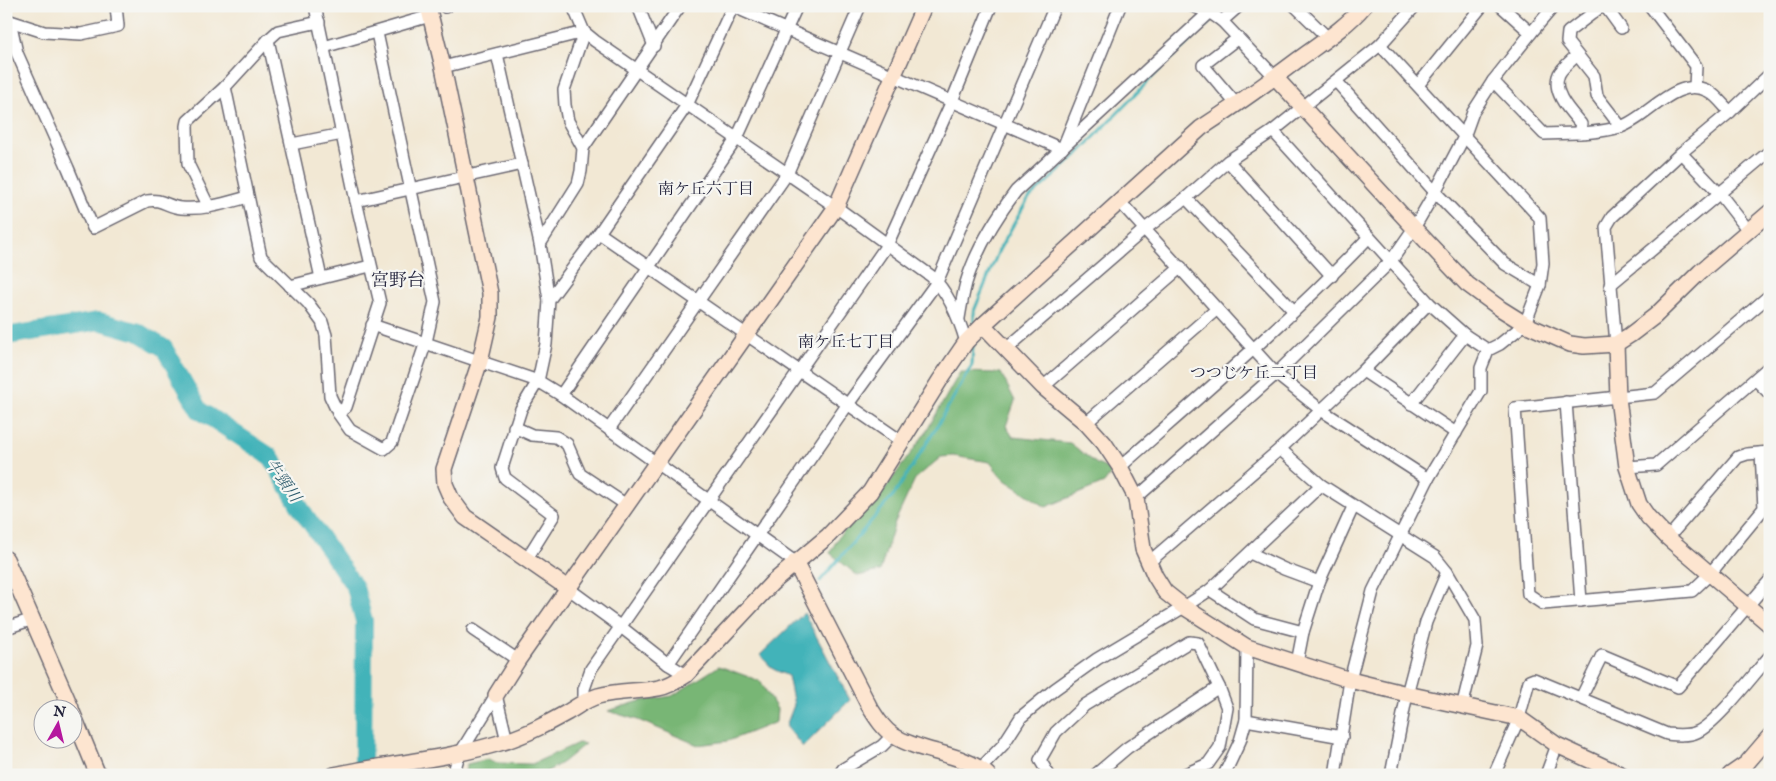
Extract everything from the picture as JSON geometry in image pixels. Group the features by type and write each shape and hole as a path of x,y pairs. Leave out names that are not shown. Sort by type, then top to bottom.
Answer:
{"street":[{"path":"8,20 44,32 81,34 118,26 116,6"},
{"path":"315,6 370,266 380,304 346,407 338,413"},
{"path":"573,6 584,32 595,42 836,207 937,282 959,318 966,342"},
{"path":"638,6 654,46"},
{"path":"540,244 578,184 583,148 680,6"},
{"path":"549,300 599,233 687,105 733,6 1062,148"},
{"path":"561,395 650,268 737,138 797,6"},
{"path":"609,429 787,174 860,6"},
{"path":"453,775 459,755 518,660 628,506 656,463 836,207 924,6"},
{"path":"584,701 584,689 591,669 887,245 952,101 991,6"},
{"path":"668,664 848,404 937,282 1055,6"},
{"path":"1062,148 1120,6"},
{"path":"1192,6 1212,9 1222,22 1467,284 1525,324 1570,344 1584,346 1616,344 1655,316 1700,272 1770,212"},
{"path":"1222,22 1239,6"},
{"path":"1295,6 1328,38"},
{"path":"334,775 459,755 507,741 535,730 584,701 603,695 659,688 673,684 686,675 772,583 828,536 870,492 966,342 983,325 1201,128 1328,38 1354,17 1364,6"},
{"path":"1005,350 1145,229 1186,198 1228,161 1273,132 1380,45 1415,6"},
{"path":"1418,85 1482,6"},
{"path":"1501,6 1531,33"},
{"path":"1136,498 1276,374 1390,261 1414,228 1435,192 1464,137 1473,112 1493,80 1554,6"},
{"path":"1621,28 1604,6 1568,32 1567,42 1576,56 1594,76 1597,96 1621,127"},
{"path":"1650,6 1696,66 1695,87"},
{"path":"959,318 966,283 984,240 1001,211 1016,191 1212,9"},
{"path":"324,47 377,32 429,11 444,67 490,293 490,317 480,361 444,469 445,484 451,498 465,517 621,627 668,664 686,675"},
{"path":"8,20 17,53 93,228 155,200 179,208 209,208 248,197"},
{"path":"209,208 188,164 188,121 225,87 278,31 318,22"},
{"path":"225,87 261,257 308,303 322,322 326,335 330,396 338,413 350,430 384,449 392,442 426,342 434,302 377,32"},
{"path":"444,67 584,32"},
{"path":"583,148 568,121 564,105 564,90 584,32"},
{"path":"1236,105 1203,65 1238,38"},
{"path":"268,40 321,278"},
{"path":"1335,775 1350,680 1374,591 1428,479 1481,391 1481,368 1488,350 1500,344 1525,324 1540,284 1543,263 1540,218 1380,45"},
{"path":"497,54 540,244 549,300 546,344 538,381 521,409 502,468 505,478 554,514 526,560"},
{"path":"1576,56 1559,74 1558,90 1564,104 1580,124 1579,133"},
{"path":"1770,74 1730,112 1681,153 1612,216 1606,228 1616,344 1618,398 1627,467 1639,504 1648,517 1668,538 1709,575 1770,625"},
{"path":"1493,80 1544,134 1579,133 1621,127 1648,111 1666,96 1695,87 1709,92 1730,112"},
{"path":"1336,81 1435,192 1505,264 1540,284"},
{"path":"1273,132 1429,303 1464,335 1488,350"},
{"path":"292,144 342,134"},
{"path":"1610,285 1770,150"},
{"path":"1681,153 1720,194 1748,230"},
{"path":"1228,161 1332,276"},
{"path":"356,201 522,164"},
{"path":"1186,198 1294,312"},
{"path":"1120,202 1276,374 1321,410 1428,479"},
{"path":"599,233 901,441"},
{"path":"1120,467 1255,349 1332,276 1369,237"},
{"path":"290,286 370,266"},
{"path":"1043,387 1180,267"},
{"path":"1668,538 1738,457 1766,452 1764,508 1709,575 1692,591 1543,604 1528,594 1520,503 1515,408 1655,393 1770,295"},
{"path":"1148,563 1280,449 1363,371 1429,303"},
{"path":"1086,423 1217,309"},
{"path":"372,325 538,381 561,395 795,562 868,706 879,721 893,735 918,747 960,759 985,772 1020,717 1055,688 1097,659 1210,590 1321,485"},
{"path":"983,325 1005,350 1043,387 1086,423 1104,442 1136,498 1143,549 1154,576 1165,592 1184,607 1246,647 1350,680 1462,707 1519,718 1557,745 1622,775"},
{"path":"1411,404 1464,335"},
{"path":"1627,467 1656,465 1770,366"},
{"path":"1363,371 1456,432"},
{"path":"1756,380 1770,394"},
{"path":"1566,402 1581,601"},
{"path":"514,427 532,435 556,436 566,444 580,474 628,506"},
{"path":"1280,449 1321,485 1435,558 1446,572 1475,620 1477,646 1462,707"},
{"path":"1297,663 1303,632 1319,582 1353,506"},
{"path":"1250,553 1284,569 1319,582"},
{"path":"6,559 67,698"},
{"path":"1391,775 1407,694 1426,622 1446,572"},
{"path":"1581,698 1602,655 1678,687 1770,580"},
{"path":"1210,590 1254,619 1303,632"},
{"path":"6,628 33,619"},
{"path":"473,630 518,660"},
{"path":"1048,775 1040,760 1056,732 1085,706 1189,642 1198,643 1227,708 1220,747 1208,764 1183,775"},
{"path":"1208,764 1225,774 1240,741 1246,720 1246,647"},
{"path":"1494,775 1519,718 1529,682 1534,679 1667,734 1682,735 1697,732 1710,724 1770,656"},
{"path":"1095,775 1127,748 1219,687"},
{"path":"496,695 507,741"},
{"path":"1246,720 1342,736"},
{"path":"839,775 843,769 882,746 893,735"},
{"path":"82,736 98,775"},
{"path":"1730,775 1746,764 1770,736"},
{"path":"1546,775 1557,745"}],"green space":[{"path":"960,372 1001,373 1015,401 1006,426 1013,437 1070,443 1097,464 1113,471 1104,483 1046,507 1002,478 990,462 953,456 941,457 915,479 895,522 880,571 858,576 830,553 839,536 882,493 926,432"},
{"path":"719,666 760,681 777,709 776,722 728,741 698,745 638,720 608,711 640,701 672,696"},
{"path":"578,743 585,744 563,762 541,775 464,775 467,764 489,759 497,763 532,764"}],"water":[{"path":"804,613 850,700 803,747 786,726 794,705 788,676 773,669 760,655"}],"waterway":[{"path":"1218,15 1227,6"},
{"path":"974,327 974,311 999,250 1028,199 1076,156 1161,68 1213,19"},
{"name":"牛頸川","path":"6,336 99,321 138,332 164,348 199,410 271,457 301,509 355,587 364,621 363,775"},
{"path":"820,581 896,492 935,430 972,365 973,343"}],"district":[{"name":"南ケ丘六丁目","path":"706,188"},
{"name":"宮野台","path":"398,280"},
{"name":"南ケ丘七丁目","path":"846,341"},
{"name":"つつじケ丘二丁目","path":"1254,372"}]}
